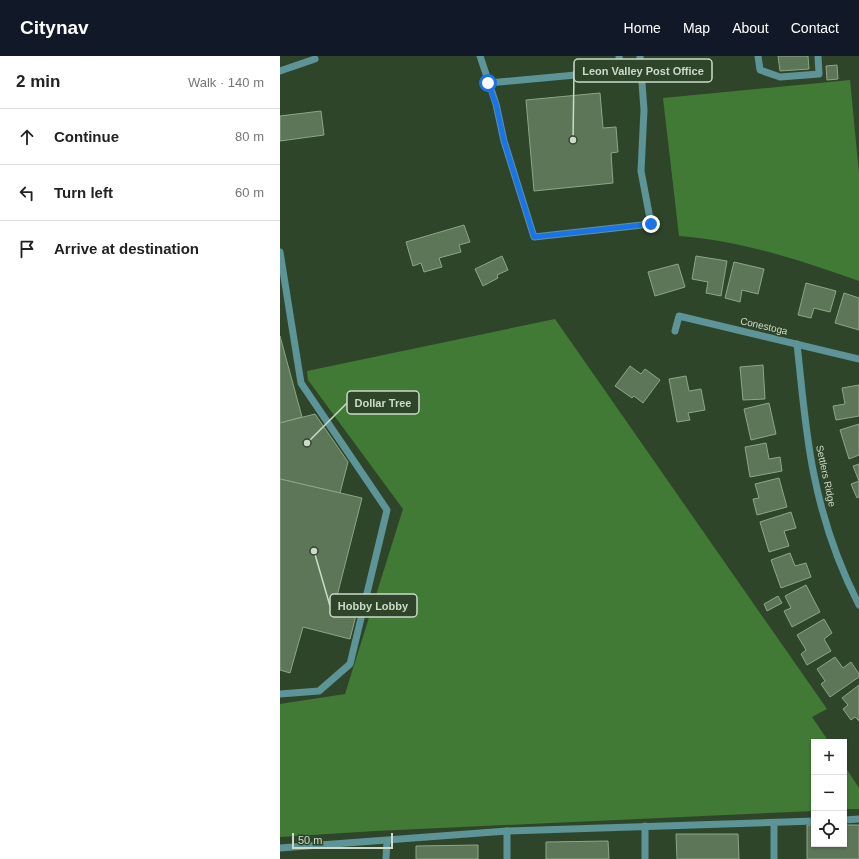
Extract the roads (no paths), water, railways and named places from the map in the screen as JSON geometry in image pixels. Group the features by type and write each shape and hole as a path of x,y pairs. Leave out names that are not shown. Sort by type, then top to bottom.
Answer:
{"street":[{"path":"480,56 496,104 504,141 534,237 651,224 641,171 644,110 640,56"},
{"path":"488,83 608,72 615,70 620,65 619,56"},
{"path":"758,56 760,70 780,77 819,74 818,56"},
{"path":"280,71 315,59"},
{"path":"280,252 301,383 387,510 350,664 319,691 280,694"},
{"name":"Conestoga","path":"675,331 679,316 859,359"},
{"name":"Settlers Ridge","path":"797,344 814,475 828,530 848,584 859,605"},
{"path":"847,820 859,819"},
{"path":"280,848 507,831 811,821"},
{"path":"774,823 774,859"},
{"path":"645,826 645,859"},
{"path":"507,831 507,859"},
{"path":"386,859 387,841"}],"place":[{"name":"Leon Valley Post Office","path":"573,140"},
{"name":"Dollar Tree","path":"307,443"},
{"name":"Hobby Lobby","path":"314,551"}]}
